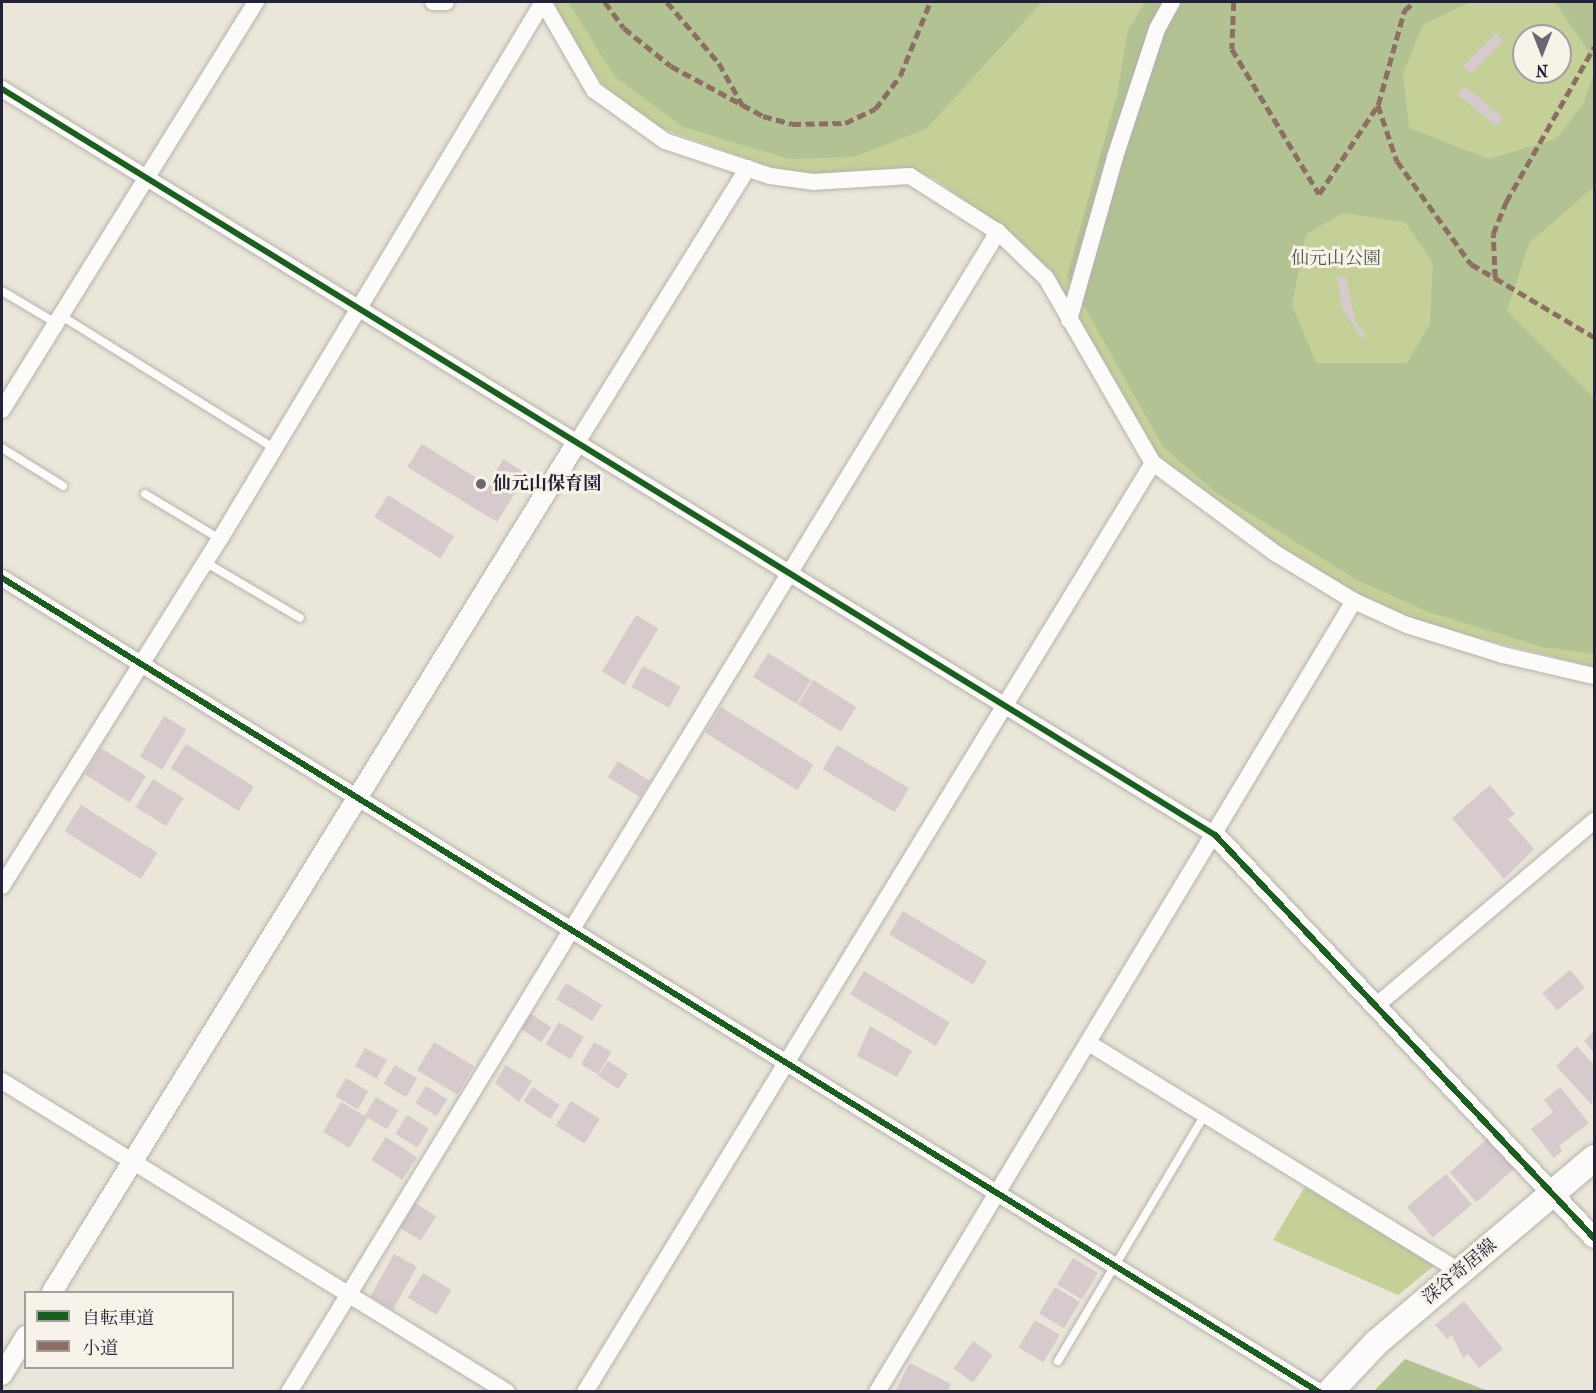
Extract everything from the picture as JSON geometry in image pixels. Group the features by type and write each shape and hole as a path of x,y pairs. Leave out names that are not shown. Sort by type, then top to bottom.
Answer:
{"main road":[{"name":"深谷寄居線","path":"1330,1392 1376,1343 1594,1158"}],"street":[{"path":"2,406 256,2"},
{"path":"433,2 446,2"},
{"path":"2,886 220,538 543,2 594,90 665,141 748,168 813,182 910,176 998,232 1046,278 1153,463 1275,553 1354,601 1503,655 1594,676"},
{"path":"1069,320 1114,157 1157,29 1172,2"},
{"path":"2,89 1215,835 1554,1192 1594,1238"},
{"path":"53,1291 748,168"},
{"path":"288,1392 573,932 998,232"},
{"path":"585,1392 1153,463"},
{"path":"2,579 360,796 573,932 1319,1392"},
{"path":"877,1392 1000,1195 1354,601"},
{"path":"1377,1005 1594,821"},
{"path":"1090,1044 1460,1272"},
{"path":"2,1081 507,1392"},
{"path":"2,1375 24,1339"}],"lane":[{"path":"2,291 57,318 274,448"},
{"path":"2,448 63,486"},
{"path":"145,494 220,538"},
{"path":"205,562 300,618"},
{"path":"1058,1361 1205,1114"}],"green space":[{"name":"仙元山公園","path":"554,2 1594,2 1594,667 1410,621 1357,596 1276,545 1154,454 1016,238 935,179 909,169 820,174 773,168 655,126 603,85 573,44"},
{"path":"568,2 1042,2 926,129 854,157 789,159 683,127 615,77"},
{"path":"1145,2 1470,2 1423,25 1403,73 1409,128 1489,159 1556,139 1582,106 1594,74 1594,187 1529,243 1507,311 1594,398 1594,654 1542,647 1426,611 1357,580 1217,493 1163,447 1067,276 1117,95 1128,30","holes":["1343,213 1405,222 1433,263 1430,324 1407,363 1316,363 1292,305 1306,234"]},
{"path":"1549,2 1594,2 1594,59 1572,24 1556,4"},
{"path":"1306,1185 1435,1265 1398,1295 1273,1240"},
{"path":"1405,1359 1488,1391 1374,1391"}],"building":[{"path":"1496,33 1504,41 1471,74 1463,66"},
{"path":"1465,86 1503,118 1496,127 1458,94"},
{"path":"1337,277 1346,277 1355,321 1366,335 1362,339 1342,308"},
{"path":"422,444 488,485 503,459 527,474 497,522 407,467"},
{"path":"388,495 454,536 440,558 374,517"},
{"path":"636,615 658,628 624,685 602,672"},
{"path":"768,653 811,680 796,704 753,677"},
{"path":"643,666 681,687 669,708 631,687"},
{"path":"813,680 856,707 841,732 798,705"},
{"path":"721,707 813,765 798,790 705,732"},
{"path":"164,716 186,729 162,770 140,756"},
{"path":"186,744 254,786 238,811 171,769"},
{"path":"837,745 909,788 895,812 823,769"},
{"path":"101,748 146,776 130,802 85,774"},
{"path":"618,761 650,781 640,797 608,777"},
{"path":"153,779 184,798 166,826 136,807"},
{"path":"1490,785 1515,814 1508,819 1534,849 1504,879 1452,818"},
{"path":"81,805 157,853 141,879 65,831"},
{"path":"903,911 987,961 973,985 889,934"},
{"path":"1570,970 1585,988 1557,1011 1542,993"},
{"path":"864,971 950,1023 936,1046 850,994"},
{"path":"566,983 602,1005 592,1021 556,999"},
{"path":"531,1014 551,1027 541,1042 521,1029"},
{"path":"559,1022 584,1037 570,1059 546,1044"},
{"path":"870,1026 912,1051 897,1077 857,1056"},
{"path":"1594,1031 1594,1053 1584,1041"},
{"path":"434,1042 474,1066 457,1094 417,1070"},
{"path":"594,1042 611,1052 598,1075 581,1065"},
{"path":"1577,1046 1594,1065 1592,1105 1556,1066"},
{"path":"365,1048 387,1060 377,1078 355,1066"},
{"path":"608,1061 628,1074 618,1089 598,1076"},
{"path":"395,1065 417,1078 406,1097 384,1084"},
{"path":"506,1065 532,1081 519,1102 495,1083"},
{"path":"346,1078 368,1091 357,1109 335,1096"},
{"path":"426,1086 447,1099 437,1116 415,1103"},
{"path":"533,1087 560,1105 550,1119 523,1101"},
{"path":"1560,1087 1589,1123 1559,1146 1562,1151 1554,1158 1531,1129 1553,1112 1544,1100"},
{"path":"376,1097 398,1110 387,1129 365,1116"},
{"path":"571,1101 600,1119 584,1144 556,1126"},
{"path":"341,1102 368,1118 350,1148 323,1132"},
{"path":"407,1115 429,1129 417,1147 395,1134"},
{"path":"386,1137 417,1157 402,1180 371,1160"},
{"path":"1487,1139 1514,1169 1477,1202 1450,1172"},
{"path":"1446,1174 1472,1205 1433,1237 1407,1207"},
{"path":"415,1203 436,1216 421,1241 400,1228"},
{"path":"394,1254 417,1267 393,1309 370,1297"},
{"path":"1073,1258 1098,1273 1082,1300 1057,1285"},
{"path":"423,1273 451,1290 436,1315 408,1298"},
{"path":"1055,1287 1080,1302 1064,1329 1039,1314"},
{"path":"1464,1301 1503,1349 1479,1368 1468,1354 1463,1358 1452,1335 1447,1339 1435,1325"},
{"path":"1035,1320 1060,1335 1043,1362 1019,1347"},
{"path":"973,1341 993,1355 973,1383 953,1369"},
{"path":"910,1363 951,1384 947,1392 895,1392"}],"marked path":[{"path":"605,2 624,28 671,66 763,116 792,124 845,123 875,109 900,76 930,2"},
{"path":"667,2 719,63 743,106"},
{"path":"1234,2 1232,49 1319,194 1378,105 1404,11 1414,2"},
{"path":"1378,105 1397,161 1471,264 1495,278 1493,234 1506,202 1594,47"},
{"path":"1495,278 1594,337"}],"cycle path":[{"path":"2,89 1215,835 1594,1238"},
{"path":"2,578 1319,1392"}],"place":[{"name":"仙元山保育園","path":"481,484"}]}
